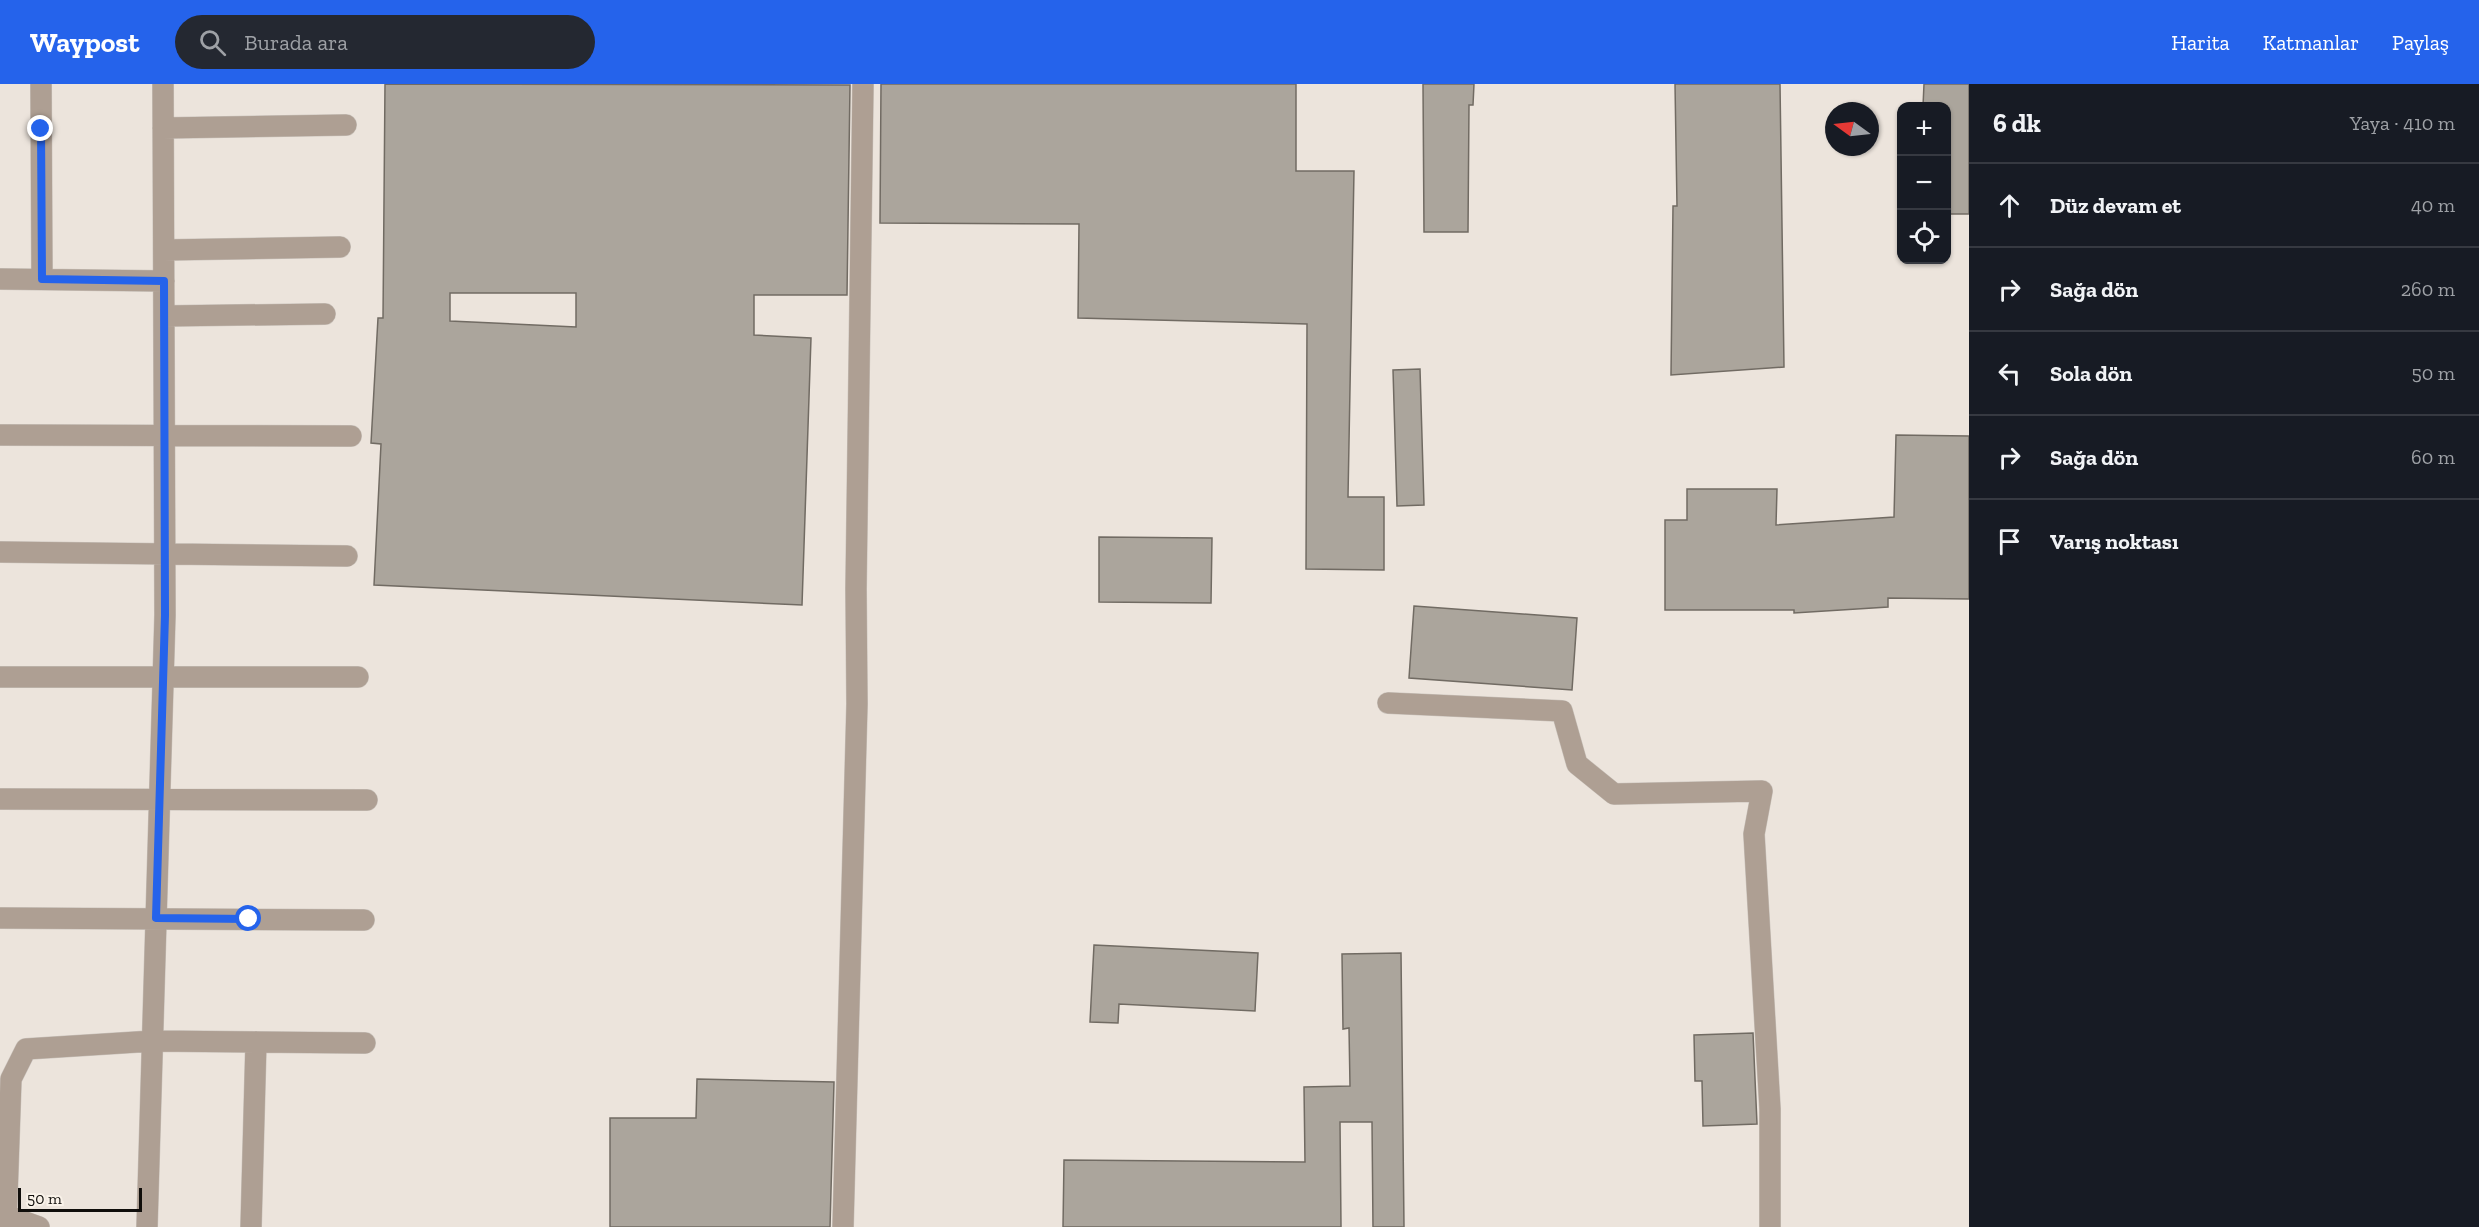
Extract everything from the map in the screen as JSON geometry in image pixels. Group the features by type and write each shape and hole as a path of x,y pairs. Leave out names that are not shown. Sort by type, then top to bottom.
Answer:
{"street":[{"path":"41,84 42,279"},
{"path":"147,1227 165,555 163,84"},
{"path":"843,1227 857,705 856,589 863,84"},
{"path":"164,128 346,125"},
{"path":"164,250 340,247"},
{"path":"0,279 164,281"},
{"path":"164,316 325,314"},
{"path":"0,435 351,436"},
{"path":"0,552 346,556"},
{"path":"0,677 358,677"},
{"path":"1388,703 1562,711 1577,764 1614,794 1762,791 1754,834 1770,1109 1770,1227"},
{"path":"0,799 367,800"},
{"path":"0,918 364,920"},
{"path":"39,1227 3,1222 11,1079 26,1049 153,1041 364,1043"},
{"path":"251,1227 256,1042"}],"building":[{"path":"385,84 850,85 847,295 754,295 754,335 811,338 802,605 374,585 381,444 371,443 378,318 383,318","holes":["450,293 576,293 576,327 450,321"]},
{"path":"881,84 1296,84 1296,171 1354,171 1348,497 1384,497 1384,570 1306,569 1307,324 1078,318 1079,224 880,223"},
{"path":"1423,84 1474,84 1473,105 1469,105 1468,232 1424,232"},
{"path":"1675,84 1780,84 1784,367 1671,375 1673,206 1677,206"},
{"path":"1924,84 1969,84 1969,214 1951,214 1951,102 1923,102"},
{"path":"1420,369 1424,505 1397,506 1393,370"},
{"path":"1896,435 1969,436 1969,599 1888,598 1888,607 1794,613 1794,610 1665,610 1665,520 1687,520 1687,489 1777,489 1776,525 1894,517"},
{"path":"1099,537 1212,538 1211,603 1099,602"},
{"path":"1414,606 1577,618 1572,690 1409,678"},
{"path":"1094,945 1258,953 1255,1011 1119,1004 1118,1023 1090,1022"},
{"path":"1401,953 1404,1227 1373,1227 1372,1122 1340,1122 1341,1227 1063,1227 1064,1160 1305,1162 1304,1087 1350,1086 1349,1028 1343,1029 1342,954"},
{"path":"1753,1033 1757,1124 1703,1126 1702,1081 1695,1081 1694,1035"},
{"path":"697,1079 834,1082 830,1227 610,1227 610,1118 696,1118"}],"route":[{"path":"41,129 42,279 164,281 165,615 156,918 249,919"}]}
